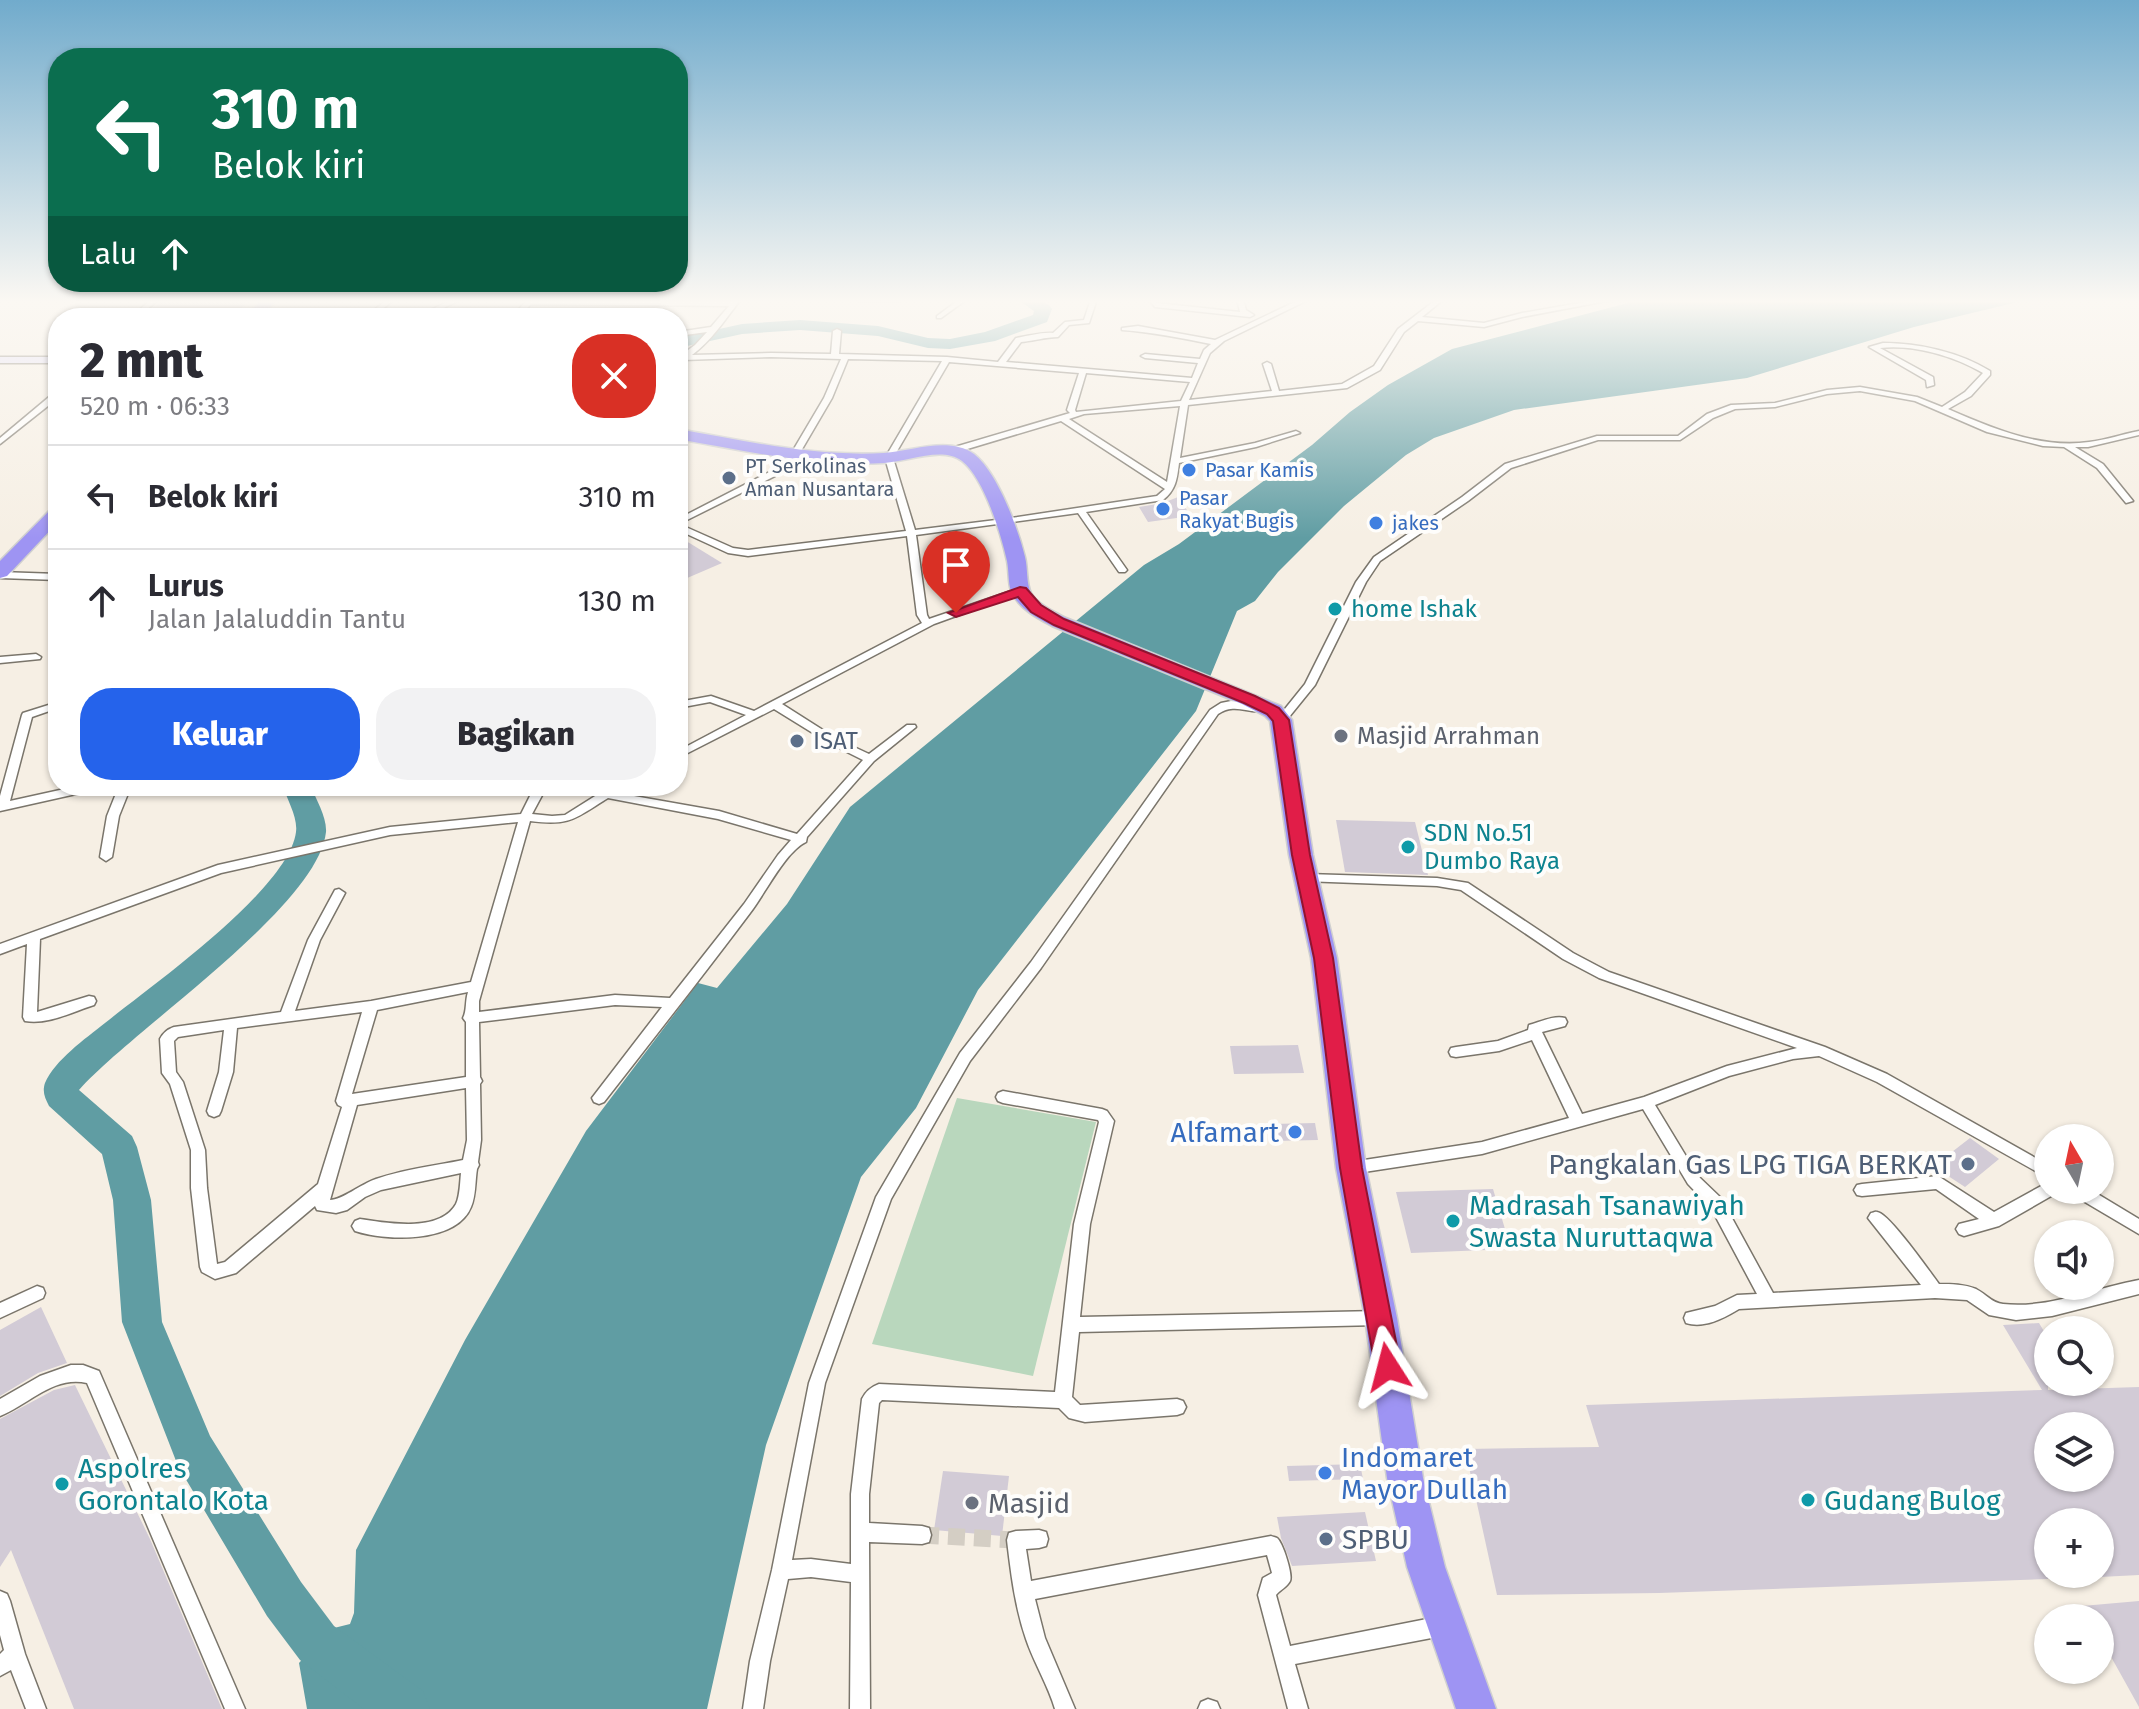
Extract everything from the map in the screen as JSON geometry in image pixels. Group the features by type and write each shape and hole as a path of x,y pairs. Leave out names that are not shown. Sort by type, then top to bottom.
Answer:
{"highway":[{"path":"688,436 847,458 889,458 951,451 971,461 1004,522 1018,567 1020,591 1036,609 1059,622 1268,710 1324,958 1351,1168 1381,1318 1410,1501 1445,1626 1476,1709"},
{"path":"0,574 48,523"}],"street":[{"path":"688,520 788,466 836,379"},
{"path":"931,622 926,622 922,615 911,533 889,458 935,379"},
{"path":"1074,414 1071,410 1081,379"},
{"path":"688,530 731,551 748,553 1004,522 1164,496 1170,488 1184,403 1192,380 1177,379"},
{"path":"1272,379 1276,393"},
{"path":"951,451 1074,414 1341,387 1360,379"},
{"path":"1930,379 1930,385"},
{"path":"1943,409 1968,394 1982,379"},
{"path":"753,1709 817,1383 884,1197 965,1057 1036,965 1214,712 1221,705 1231,703 1268,710 1310,685 1361,582 1377,559 1508,466 1592,438 1680,438 1724,410 1784,404 1827,392 1860,389 1917,399 2010,437 2067,446 2094,444 2139,433"},
{"path":"0,442 48,402"},
{"path":"1062,418 1170,488"},
{"path":"1176,461 1239,449 1296,433"},
{"path":"2067,446 2100,466 2129,501"},
{"path":"1081,511 1122,570"},
{"path":"0,574 48,576"},
{"path":"688,750 931,622 1020,591"},
{"path":"0,660 36,657"},
{"path":"688,703 711,699 756,715"},
{"path":"774,704 833,741 870,759"},
{"path":"48,708 27,715 1,806 48,796"},
{"path":"599,1098 748,907 769,874 870,759 911,727"},
{"path":"106,857 113,816 121,796"},
{"path":"360,1226 406,1231 441,1225 458,1215 464,1206 472,1165 475,1081 470,1018 476,986 525,817 536,796"},
{"path":"0,949 218,869 323,843 390,831 525,817 568,818 601,796"},
{"path":"615,796 719,815 802,839"},
{"path":"1307,878 1437,882 1464,886 1568,956 1604,975 1782,1035 1882,1078 2034,1164"},
{"path":"286,1018 314,940 339,893"},
{"path":"34,936 30,1017 42,1017 89,1001"},
{"path":"328,1185 230,1268 215,1272 208,1267 198,1150 176,1082 169,1073 167,1039 174,1032 371,1006 476,986"},
{"path":"470,1018 607,1001 673,1003"},
{"path":"371,1006 343,1101 475,1081"},
{"path":"1560,1022 1536,1027 1536,1033 1578,1122"},
{"path":"214,1111 226,1072 231,1024"},
{"path":"1456,1052 1499,1046 1536,1033"},
{"path":"1351,1168 1455,1154 1646,1102 1727,1071 1793,1054 1820,1051"},
{"path":"1003,1097 1102,1115 1107,1121 1082,1224 1063,1400"},
{"path":"351,1102 322,1205 345,1206 370,1187 472,1165"},
{"path":"1646,1102 1693,1180 1716,1203 1768,1299"},
{"path":"1862,1190 1938,1182 1994,1221"},
{"path":"1964,1229 1994,1221 2034,1198"},
{"path":"2101,1204 2139,1227"},
{"path":"1876,1218 1935,1291"},
{"path":"1692,1318 1718,1313 1737,1302 1935,1291 1971,1295 1995,1311 2023,1312 2088,1301 2107,1292 2139,1287"},
{"path":"0,1311 37,1293"},
{"path":"1070,1325 1381,1318"},
{"path":"0,1408 71,1373 84,1371 93,1377 235,1709"},
{"path":"860,1709 861,1459 874,1395 1063,1400 1075,1412 1085,1414 1177,1407"},
{"path":"860,1532 922,1535"},
{"path":"1039,1539 1016,1540 1023,1592 1040,1650 1061,1692 1065,1709"},
{"path":"1023,1592 1271,1545 1282,1577 1270,1585 1267,1595 1298,1709"},
{"path":"781,1570 811,1568 859,1574"},
{"path":"0,1601 8,1660 36,1709"},
{"path":"1283,1657 1445,1626"}],"green space":[{"path":"957,1098 1096,1122 1033,1376 872,1344"}],"water":[{"path":"1399,379 1742,379 1514,410 1434,438 1406,455 1344,506 1278,572 1255,601 1237,611 1196,711 978,990 916,1108 861,1177 766,1445 707,1709 307,1709 299,1663 330,1629 350,1624 354,1613 356,1550 465,1340 586,1131 698,983 717,988 787,904 850,807 1144,565 1179,544"}],"building":[{"name":"Pasar Rakyat Bugis","path":"1178,497 1191,516 1148,522 1139,507 1163,503"},
{"path":"688,542 722,563 688,578"},
{"name":"SDN No.51 Dumbo Raya","path":"1336,820 1415,822 1428,875 1345,872"},
{"path":"1298,1045 1304,1073 1234,1074 1230,1046"},
{"name":"Alfamart","path":"1315,1123 1318,1140 1274,1141 1272,1124"},
{"name":"Pangkalan Gas LPG TIGA BERKAT","path":"1970,1138 1999,1159 1965,1187 1939,1170 1944,1165 1939,1162"},
{"name":"Madrasah Tsanawiyah Swasta Nuruttaqwa","path":"1493,1189 1511,1249 1411,1253 1396,1192"},
{"path":"41,1307 67,1363 38,1373 0,1396 0,1330"},
{"name":"Gudang Bulog","path":"2034,1323 2034,1377 2003,1325"},
{"name":"Aspolres Gorontalo Kota","path":"75,1385 150,1539 222,1709 74,1709 11,1550 0,1567 0,1419 54,1390"},
{"name":"Gudang Bulog","path":"2139,1387 2139,1575 2114,1576 2114,1508 2034,1508 2034,1580 1659,1593 1497,1595 1465,1449 1599,1447 1586,1405 2034,1390 2034,1396 2114,1396 2114,1388"},
{"name":"Indomaret Mayor Dullah","path":"1360,1464 1363,1479 1289,1481 1287,1466"},
{"name":"Masjid","path":"943,1471 1009,1476 1002,1536 934,1530"},
{"name":"SPBU","path":"1365,1512 1376,1561 1292,1566 1277,1517"},
{"path":"2139,1601 2139,1707 2114,1662 2114,1604 2105,1604"}],"waterway":[{"path":"301,796 311,833 303,857 283,885 220,947 94,1052 61,1087 62,1096 119,1147 132,1200 142,1322 194,1451 284,1599 317,1643 405,1709"}],"tunnel":[{"path":"922,1535 1016,1540"}],"place":[{"name":"Pasar Kamis","path":"1189,470"},
{"name":"PT Serkolinas Aman Nusantara","path":"729,478"},
{"name":"Pasar Rakyat Bugis","path":"1163,509"},
{"name":"jakes","path":"1376,523"},
{"name":"home Ishak","path":"1335,609"},
{"name":"Masjid Arrahman","path":"1341,736"},
{"name":"ISAT","path":"797,741"},
{"name":"SDN No.51 Dumbo Raya","path":"1408,847"},
{"name":"Alfamart","path":"1295,1132"},
{"name":"Pangkalan Gas LPG TIGA BERKAT","path":"1968,1164"},
{"name":"Madrasah Tsanawiyah Swasta Nuruttaqwa","path":"1453,1221"},
{"name":"Indomaret Mayor Dullah","path":"1325,1473"},
{"name":"Aspolres Gorontalo Kota","path":"62,1484"},
{"name":"Gudang Bulog","path":"1808,1500"},
{"name":"Masjid","path":"972,1503"},
{"name":"SPBU","path":"1326,1539"}],"route":[{"path":"956,613 1020,591 1036,609 1059,622 1249,700 1273,711 1281,720 1301,855 1324,958 1351,1168 1388,1367"}]}
